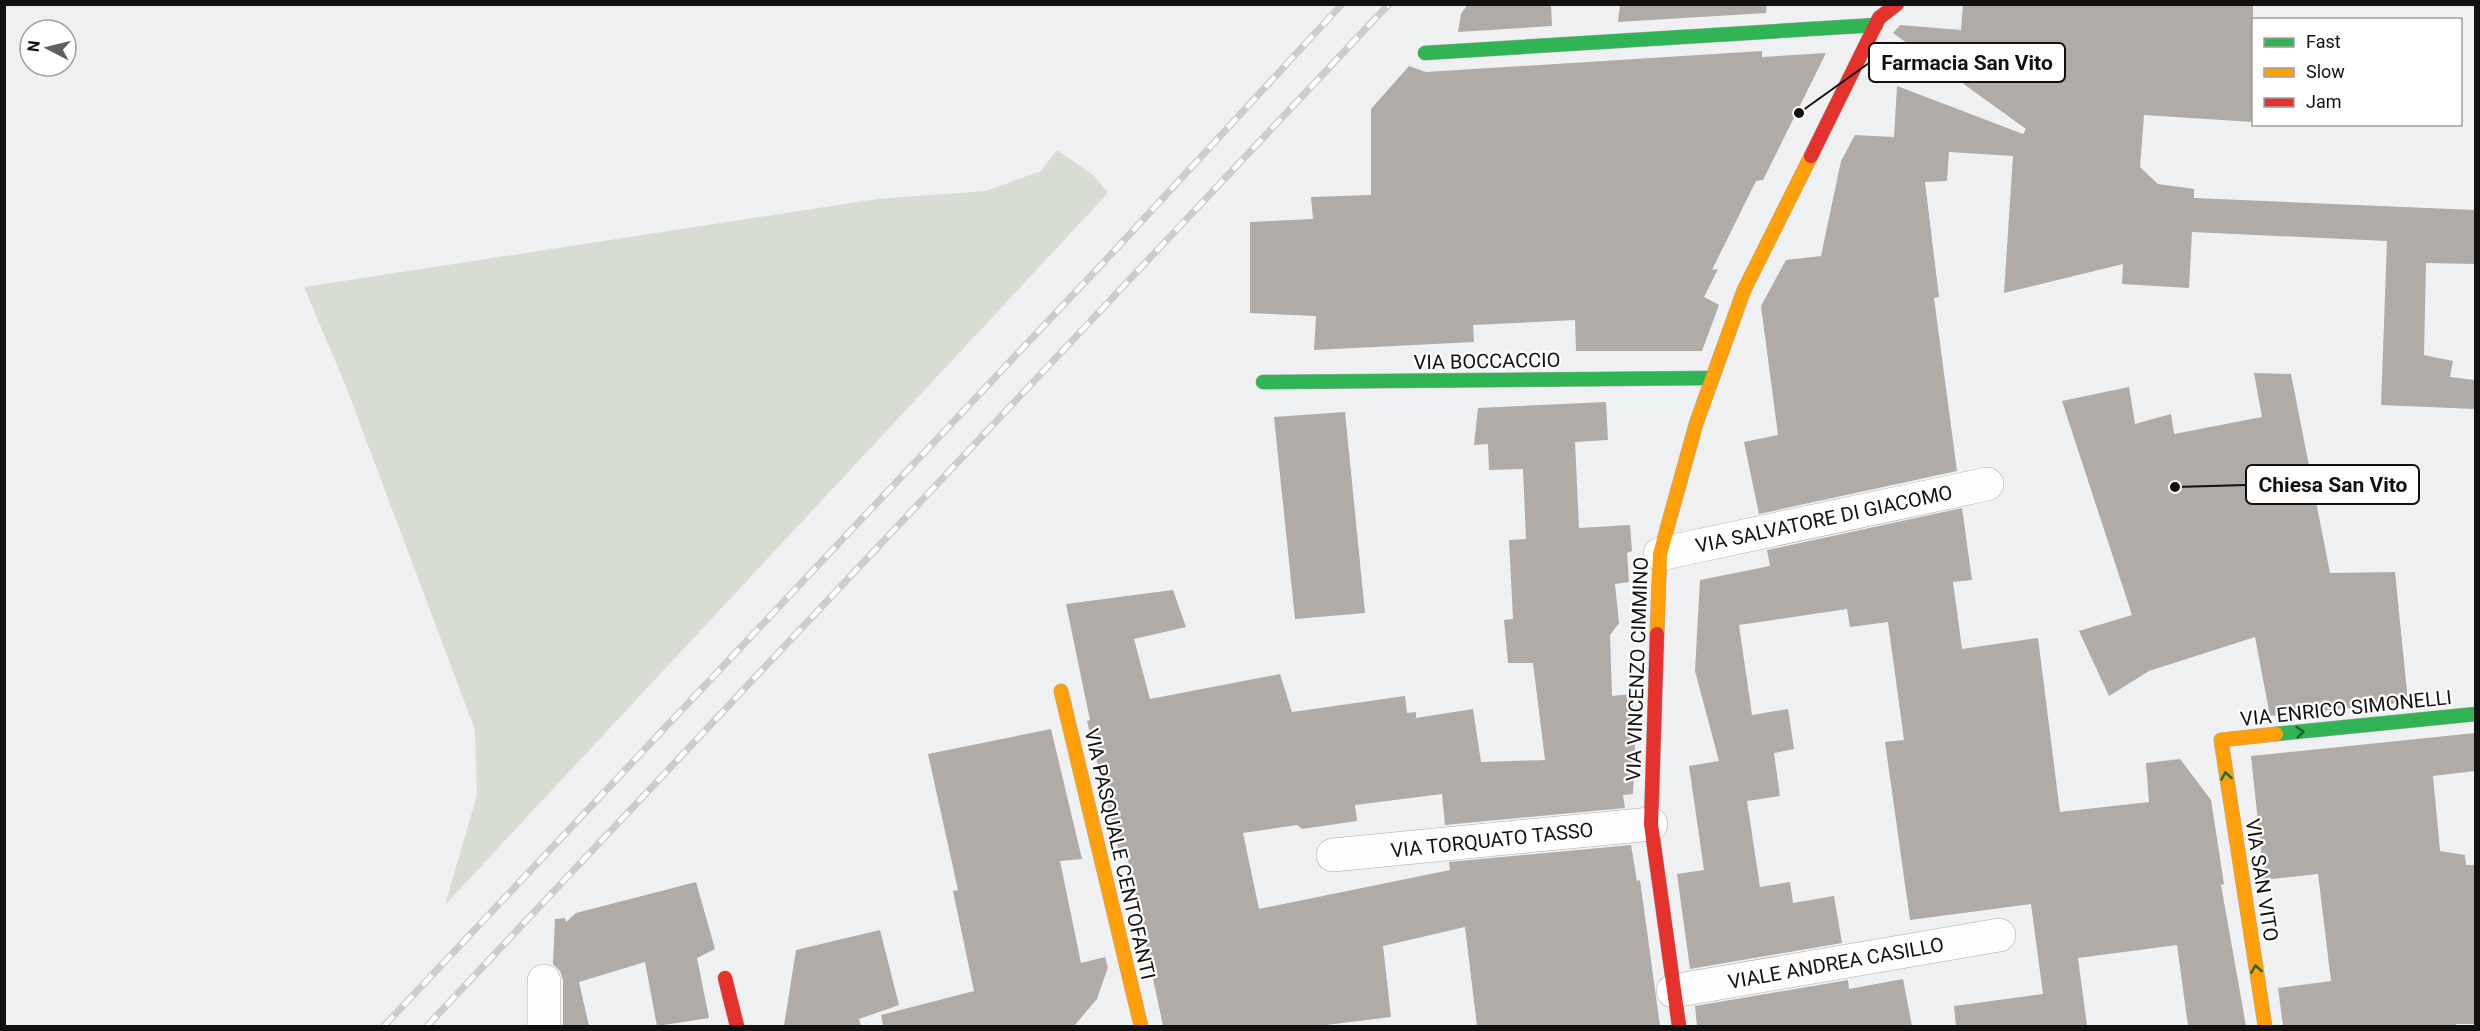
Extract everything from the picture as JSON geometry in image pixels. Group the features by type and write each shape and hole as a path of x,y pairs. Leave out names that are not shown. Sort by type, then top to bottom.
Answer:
{"street":[{"name":"VIA VINCENZO CIMMINO","path":"1679,1026 1651,824 1660,554 1696,424 1744,290 1879,18 1898,4"},
{"path":"1425,53 1876,25"},
{"name":"VIA BOCCACCIO","path":"1263,382 1712,378"},
{"name":"VIA SALVATORE DI GIACOMO","path":"1660,554 1987,484"},
{"name":"VIA PASQUALE CENTOFANTI","path":"1061,691 1141,1026"},
{"name":"VIA ENRICO SIMONELLI","path":"2221,740 2475,714"},
{"name":"VIA SAN VITO","path":"2221,740 2265,1026"},
{"name":"VIA TORQUATO TASSO","path":"1333,855 1651,824"},
{"name":"VIALE ANDREA CASILLO","path":"1673,991 1999,935"},
{"path":"725,978 737,1026"},
{"path":"544,981 544,1026"}],"shaded area":[{"path":"1057,150 1093,175 1108,193 445,905 477,795 475,730 345,384 304,287 877,199 986,191 1041,171"}],"building":[{"path":"1468,4 1551,4 1552,26 1458,32 1461,14"},
{"path":"1620,4 1767,4 1766,13 1618,22"},
{"path":"1963,4 2253,4 2252,122 2144,115 2140,167 2158,184 2194,189 2194,198 2475,210 2475,264 2426,263 2424,355 2453,361 2450,377 2475,380 2475,409 2381,405 2387,241 2192,232 2189,288 2122,284 2123,264 2004,293 2013,156 1949,152 1947,181 1925,182 1939,297 1934,298 1957,471 1759,514 1744,442 1778,435 1761,306 1786,260 1821,256 1841,161 1855,135 1894,137 1897,86 2023,134 2026,129 1893,33 1900,25 1961,30"},
{"path":"1762,51 1762,57 1826,53 1763,180 1756,181 1712,270 1718,269 1704,297 1719,305 1702,351 1576,351 1575,320 1473,325 1474,342 1314,350 1316,316 1250,313 1250,222 1313,219 1311,197 1371,195 1371,109 1409,66 1426,72"},
{"path":"2254,373 2291,374 2330,573 2395,572 2408,702 2270,716 2255,637 2149,671 2109,696 2079,631 2132,615 2062,401 2129,387 2135,424 2171,414 2174,434 2262,417"},
{"path":"1606,402 1608,440 1575,442 1579,528 1630,525 1632,551 1627,553 1629,582 1615,584 1619,623 1610,635 1612,696 1632,694 1635,747 1633,794 1623,795 1625,808 1445,825 1442,794 1355,805 1357,821 1302,829 1297,825 1243,833 1259,909 1450,870 1449,862 1631,845 1637,881 1640,880 1660,1026 1477,1026 1465,927 1383,946 1391,1017 1318,1026 1163,1026 1127,855 1120,856 1087,721 1090,720 1066,604 1173,590 1186,627 1134,639 1150,699 1280,674 1292,712 1405,696 1407,713 1416,712 1416,718 1473,709 1481,762 1545,760 1533,663 1508,663 1504,620 1513,619 1509,540 1526,539 1523,469 1489,470 1488,444 1474,445 1478,408"},
{"path":"1345,412 1365,613 1295,619 1274,417"},
{"path":"1962,508 1972,580 1953,582 1962,649 2038,638 2060,812 2149,802 2146,763 2180,759 2211,800 2224,884 2221,885 2246,1026 2188,1026 2177,945 2078,958 2087,1026 1956,1026 1954,1006 2043,994 2031,904 1910,920 1885,742 1904,740 1888,622 1850,627 1847,609 1739,625 1752,715 1788,709 1794,749 1774,753 1780,796 1747,801 1760,887 1790,882 1793,903 1834,896 1842,943 1690,969 1677,874 1704,870 1689,766 1719,761 1695,671 1700,580 1770,566 1767,550"},
{"path":"1051,729 1082,859 1060,861 1081,963 1105,957 1108,967 1097,999 1074,1026 883,1026 881,1015 974,991 953,891 958,890 928,754"},
{"path":"2475,733 2475,771 2433,776 2440,851 2465,855 2466,865 2475,865 2475,1024 2456,1024 2457,1026 2283,1026 2278,988 2331,981 2318,874 2262,880 2259,864 2263,869 2251,756"},
{"path":"696,882 715,949 697,958 709,1018 657,1026 645,962 579,982 589,1026 563,1026 563,980 560,971 553,964 555,919 565,918 566,922 576,913"},
{"path":"880,930 899,1005 859,1019 861,1026 784,1026 796,950"},
{"path":"1903,979 1912,1026 1697,1026 1695,1006 1848,980 1849,989"}],"railway":[{"path":"384,1026 1116,249 1342,4"},
{"path":"427,1026 1389,4"}],"traffic: fast":[{"path":"1425,53 1876,25"},
{"path":"1263,382 1712,378"},
{"path":"2276,734 2476,714"}],"traffic: slow":[{"path":"1657,634 1660,554 1696,424 1744,290 1811,156"},
{"path":"1061,691 1141,1026"},
{"path":"2265,1026 2221,740 2276,734"}],"traffic: jam":[{"path":"1811,156 1879,18 1897,4"},
{"path":"1657,634 1651,824 1679,1026"},
{"path":"725,978 737,1026"}],"place":[{"name":"Farmacia San Vito","path":"1799,113"},
{"name":"Chiesa San Vito","path":"2175,487"}]}
